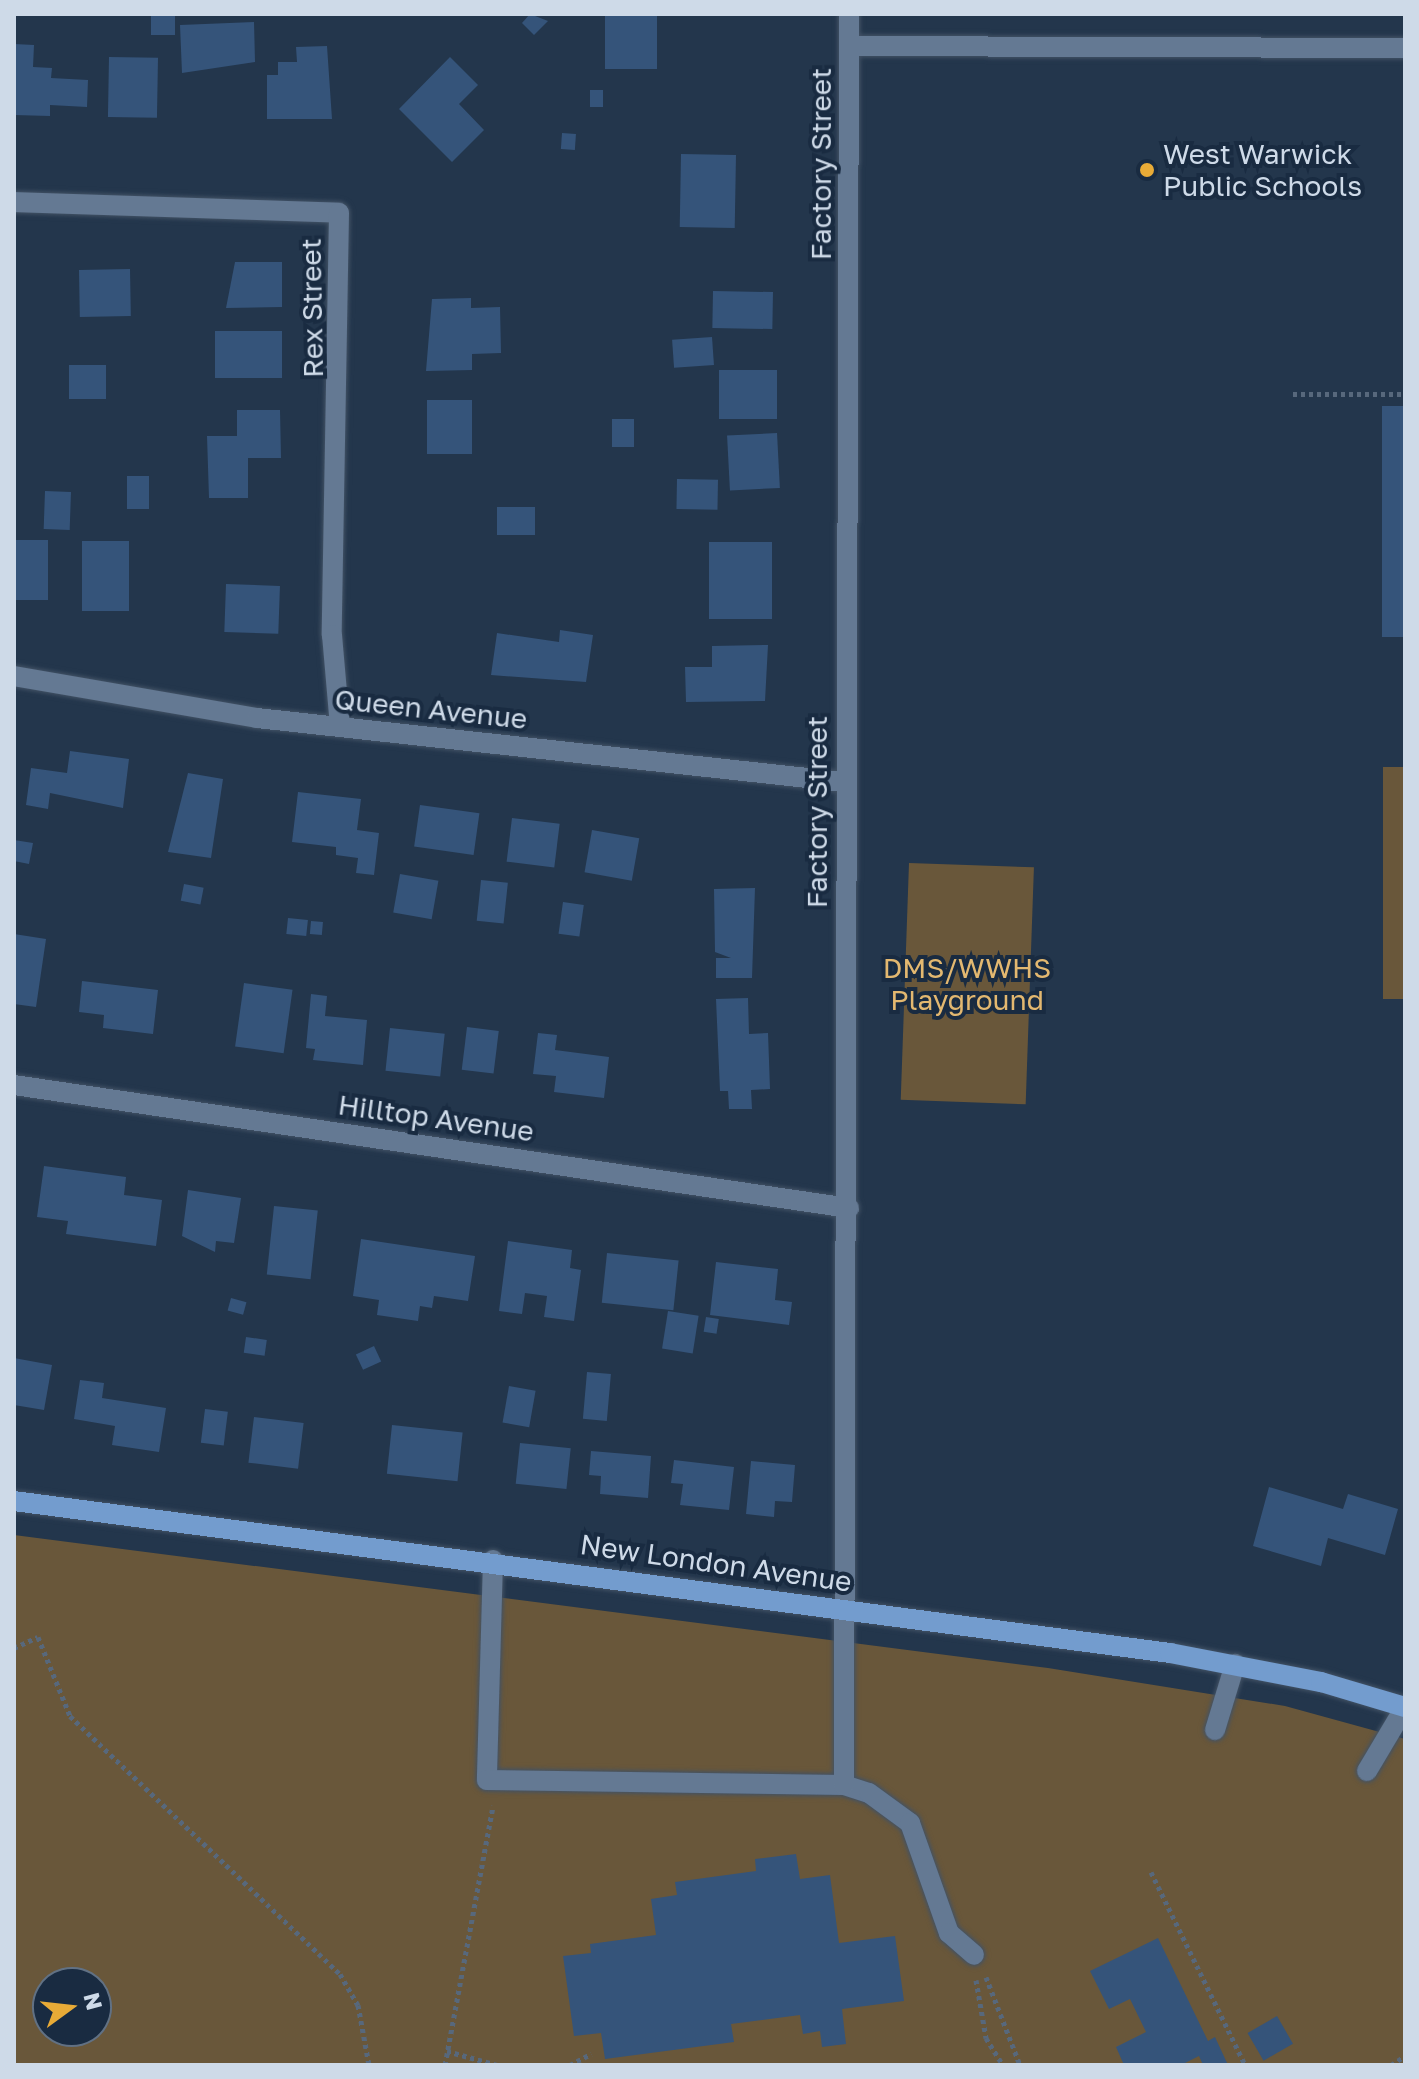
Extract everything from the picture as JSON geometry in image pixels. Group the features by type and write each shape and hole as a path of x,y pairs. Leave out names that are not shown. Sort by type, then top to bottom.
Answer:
{"main road":[{"name":"New London Avenue","path":"14,1501 493,1560 1235,1664 1405,1707"}],"street":[{"name":"Factory Street","path":"844,1785 848,1609 849,1208 844,782 849,14"},
{"path":"849,46 1405,48"},
{"name":"Rex Street","path":"14,202 339,213 332,635 340,727"},
{"name":"Queen Avenue","path":"14,676 340,727 844,782"},
{"name":"Hilltop Avenue","path":"14,1085 849,1208"},
{"path":"493,1560 487,1780 844,1785 869,1793 910,1823 949,1933 974,1955"},
{"path":"1215,1730 1235,1664"},
{"path":"1367,1771 1405,1707"}],"path":[{"path":"1293,394 1405,394"},
{"path":"14,1648 38,1637 70,1716 340,1974 358,2005 369,2065"},
{"path":"445,2065 497,1780"},
{"path":"1151,1872 1245,2065"},
{"path":"974,1955 979,2013 1003,2065"},
{"path":"974,1955 1020,2065"},
{"path":"447,2051 497,2065"},
{"path":"570,2065 591,2054"},
{"path":"1391,2065 1405,2056"}],"green space":[{"path":"1383,767 1405,767 1405,999 1383,999"},
{"name":"DMS/WWHS Playground","path":"909,863 1034,867 1026,1104 901,1100"},
{"path":"14,1535 1048,1668 1285,1706 1405,1739 1405,2065 14,2065"}],"building":[{"path":"151,14 175,14 175,35 151,35"},
{"path":"530,14 548,21 534,35 522,23"},
{"path":"605,14 657,14 657,69 605,69"},
{"path":"254,22 255,62 182,73 180,25"},
{"path":"14,44 34,45 33,67 52,68 51,78 88,80 87,107 50,105 50,116 14,115"},
{"path":"327,46 332,119 267,119 267,75 278,75 278,62 297,62 296,47"},
{"path":"109,57 158,58 157,118 108,117"},
{"path":"450,57 478,85 459,104 484,130 452,162 399,109"},
{"path":"590,90 603,90 603,107 590,107"},
{"path":"562,133 576,134 575,150 561,149"},
{"path":"681,154 736,155 735,228 680,227"},
{"path":"235,262 282,262 282,307 226,308"},
{"path":"130,269 131,316 80,317 79,270"},
{"path":"713,291 773,292 772,329 712,328"},
{"path":"471,298 471,308 500,307 501,353 472,354 472,370 426,371 432,299"},
{"path":"215,331 282,331 282,378 215,378"},
{"path":"712,337 714,365 674,368 672,340"},
{"path":"69,365 106,365 106,399 69,399"},
{"path":"719,370 777,370 777,419 719,419"},
{"path":"427,400 472,400 472,454 427,454"},
{"path":"1382,406 1405,406 1405,637 1382,637"},
{"path":"237,410 280,410 281,458 248,458 248,498 209,498 207,436 237,436"},
{"path":"612,419 634,419 634,447 612,447"},
{"path":"777,433 780,488 730,491 727,436"},
{"path":"127,476 149,476 149,509 127,509"},
{"path":"677,479 718,480 717,510 676,509"},
{"path":"45,491 71,492 70,530 44,529"},
{"path":"497,507 535,507 535,535 497,535"},
{"path":"14,540 48,540 48,600 14,600"},
{"path":"82,541 129,541 129,611 82,611"},
{"path":"709,542 772,542 772,619 709,619"},
{"path":"226,584 280,586 278,634 224,632"},
{"path":"560,630 593,635 586,682 491,675 497,633 559,642"},
{"path":"768,645 765,701 686,702 685,667 712,667 712,646"},
{"path":"70,751 129,759 123,808 50,793 48,809 26,805 31,768 67,773"},
{"path":"188,773 223,779 211,858 168,852"},
{"path":"298,792 361,799 357,830 379,833 374,875 356,873 358,858 336,855 336,847 292,842"},
{"path":"420,805 479,813 474,855 414,847"},
{"path":"512,818 560,824 554,868 507,862"},
{"path":"592,830 639,838 632,881 585,872"},
{"path":"14,840 33,843 29,864 14,861"},
{"path":"400,874 438,881 432,919 393,912"},
{"path":"481,880 508,883 504,924 477,921"},
{"path":"184,884 204,888 200,905 181,901"},
{"path":"755,888 752,978 716,978 716,958 731,958 715,952 714,889"},
{"path":"563,902 584,905 579,937 559,934"},
{"path":"288,918 308,920 306,936 286,934"},
{"path":"311,921 323,922 322,935 310,934"},
{"path":"14,934 46,939 36,1007 14,1004"},
{"path":"82,981 158,990 153,1034 103,1028 104,1015 79,1012"},
{"path":"244,983 293,990 284,1053 235,1046"},
{"path":"311,994 327,996 325,1016 367,1020 363,1065 313,1060 315,1049 306,1048"},
{"path":"748,998 749,1034 768,1033 770,1089 751,1090 752,1109 729,1109 728,1091 720,1091 716,999"},
{"path":"467,1027 499,1031 494,1074 462,1070"},
{"path":"390,1028 445,1034 440,1077 386,1071"},
{"path":"538,1033 557,1035 555,1050 609,1057 604,1098 554,1092 556,1076 533,1074"},
{"path":"44,1166 126,1177 124,1195 162,1200 156,1246 66,1234 68,1221 37,1217"},
{"path":"188,1190 241,1198 234,1243 216,1241 215,1252 182,1236"},
{"path":"274,1206 318,1211 311,1279 267,1275"},
{"path":"361,1239 475,1256 468,1301 434,1296 432,1308 420,1306 418,1321 377,1315 379,1300 353,1296"},
{"path":"508,1241 572,1250 570,1268 581,1270 574,1321 544,1317 547,1296 525,1293 522,1314 499,1311"},
{"path":"607,1253 679,1261 673,1310 602,1303"},
{"path":"716,1262 778,1269 775,1300 792,1302 789,1325 710,1315"},
{"path":"231,1298 246,1302 243,1315 228,1311"},
{"path":"668,1311 699,1316 693,1353 662,1349"},
{"path":"706,1317 719,1319 716,1334 704,1332"},
{"path":"246,1337 267,1340 265,1356 244,1353"},
{"path":"374,1346 381,1361 363,1370 356,1354"},
{"path":"14,1358 52,1365 44,1410 14,1405"},
{"path":"587,1372 611,1374 607,1421 583,1419"},
{"path":"80,1380 104,1383 102,1398 166,1408 159,1452 112,1445 115,1426 74,1419"},
{"path":"509,1386 536,1391 529,1427 503,1422"},
{"path":"205,1409 228,1412 224,1446 201,1443"},
{"path":"254,1417 304,1423 298,1469 248,1463"},
{"path":"392,1425 463,1432 457,1481 387,1474"},
{"path":"520,1443 571,1448 566,1489 516,1484"},
{"path":"591,1451 651,1456 648,1498 600,1494 601,1476 589,1475"},
{"path":"674,1460 734,1467 729,1510 680,1505 683,1484 671,1483"},
{"path":"751,1461 795,1465 792,1502 775,1501 774,1517 746,1514"},
{"path":"1269,1487 1343,1509 1348,1494 1398,1509 1385,1555 1328,1538 1321,1566 1253,1546"},
{"path":"796,1854 800,1879 830,1875 839,1943 895,1936 904,2001 842,2009 846,2044 822,2047 820,2031 803,2034 800,2015 731,2024 734,2042 605,2059 601,2033 574,2036 563,1956 591,1953 590,1944 656,1935 651,1899 677,1895 675,1882 756,1871 755,1859"},
{"path":"1158,1938 1208,2041 1215,2037 1228,2065 1203,2065 1199,2056 1181,2065 1124,2065 1116,2047 1146,2032 1130,1999 1109,2009 1090,1971"},
{"path":"1277,2016 1293,2044 1264,2061 1248,2033"}],"place":[{"name":"West Warwick Public Schools","path":"1147,170"}]}
